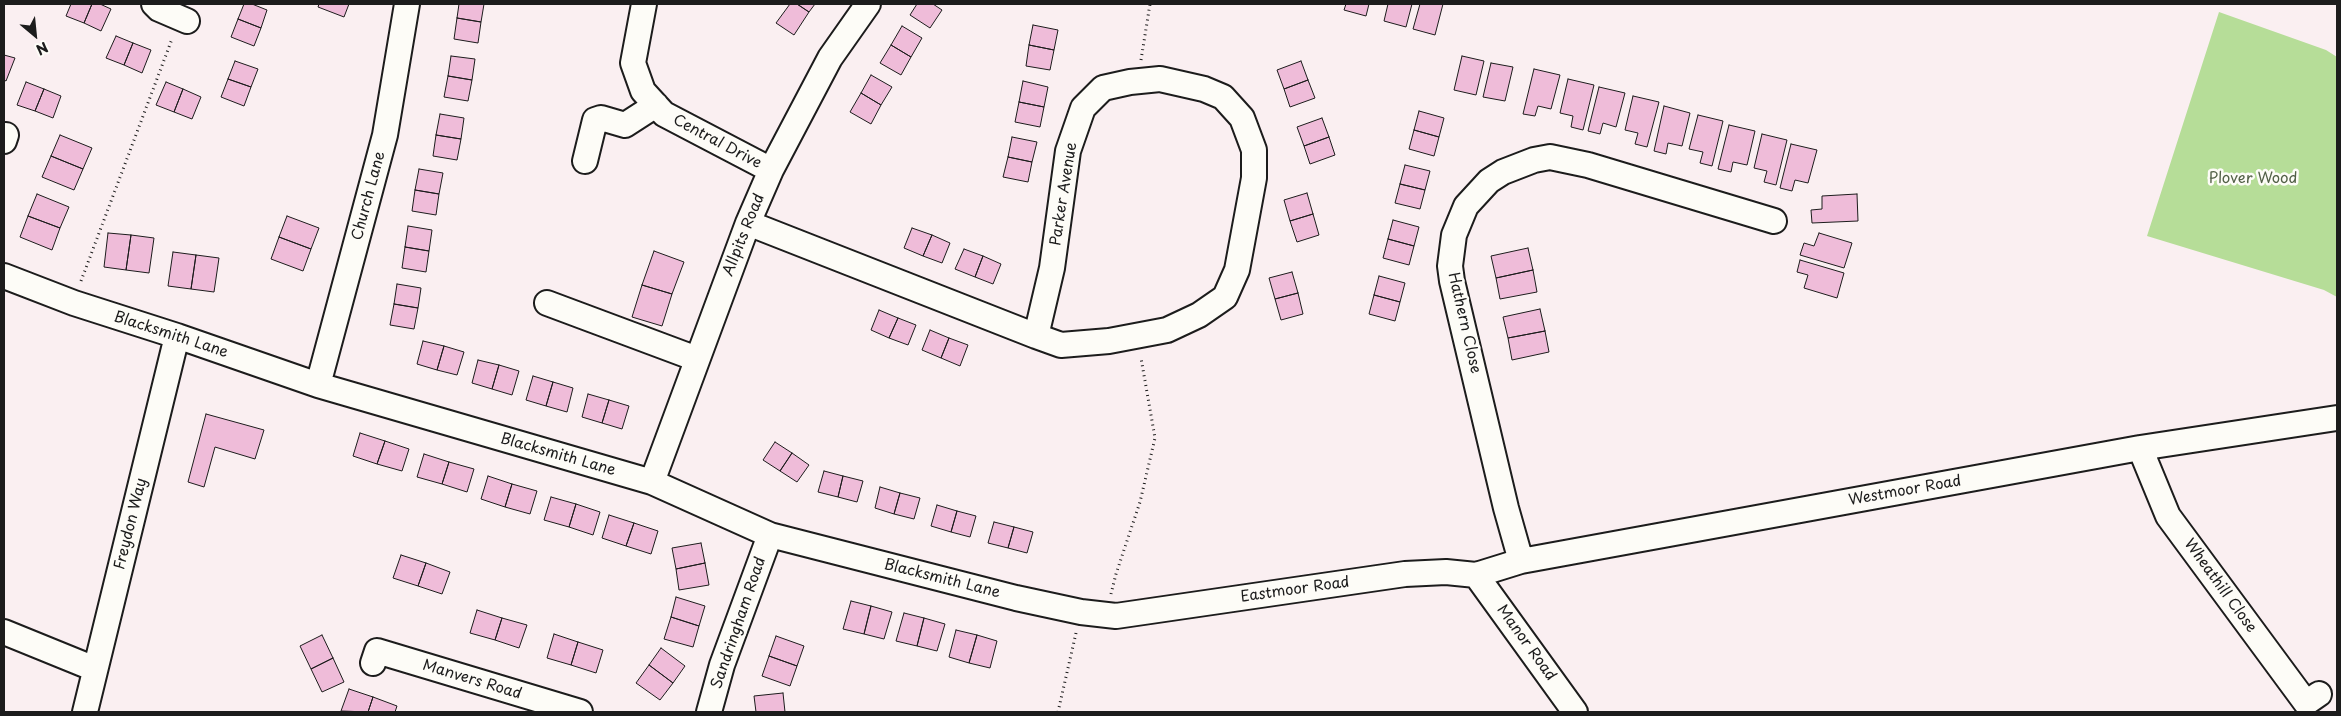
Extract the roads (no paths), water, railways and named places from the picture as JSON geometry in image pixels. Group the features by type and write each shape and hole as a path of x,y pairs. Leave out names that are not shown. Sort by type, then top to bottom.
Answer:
{"street":[{"path":"154,4 160,10 187,20"},
{"name":"Church Lane","path":"318,385 385,135 407,4"},
{"name":"Central Drive","path":"644,4 633,63 643,91 664,114 771,170"},
{"name":"Allpits Road","path":"652,482 748,223 771,170 830,58 868,4"},
{"name":"Parker Avenue","path":"748,223 1036,336 1061,345 1109,341 1167,330 1199,315 1225,296 1237,270 1254,178 1254,150 1242,118 1224,97 1204,89 1160,79 1137,81 1103,88 1083,108 1068,151 1052,268 1036,336"},
{"path":"586,161 595,120 601,118 625,125 656,105"},
{"name":"Hathern Close","path":"1521,561 1506,508 1452,280 1450,266 1454,235 1466,206 1489,181 1503,172 1525,162 1550,157 1581,163 1774,221"},
{"name":"Blacksmith Lane","path":"4,276 74,303 177,336 318,385 652,482 770,535 1016,598 1081,612 1111,615"},
{"path":"547,303 697,359"},
{"name":"Freydon Way","path":"84,712 177,336"},
{"name":"Westmoor Road","path":"1476,575 1521,561 2140,448 2337,418"},
{"name":"Wheathill Close","path":"2140,448 2168,516 2306,703 2318,694"},
{"name":"Sandringham Road","path":"709,712 722,665 770,535"},
{"name":"Eastmoor Road","path":"1111,615 1406,574 1446,572 1476,575"},
{"name":"Manor Road","path":"1476,575 1514,625 1575,712"},
{"path":"4,632 95,669"},
{"name":"Manvers Road","path":"377,651 542,707 580,712"}],"park label":[{"name":"Plover Wood","path":"2253,179"}]}
